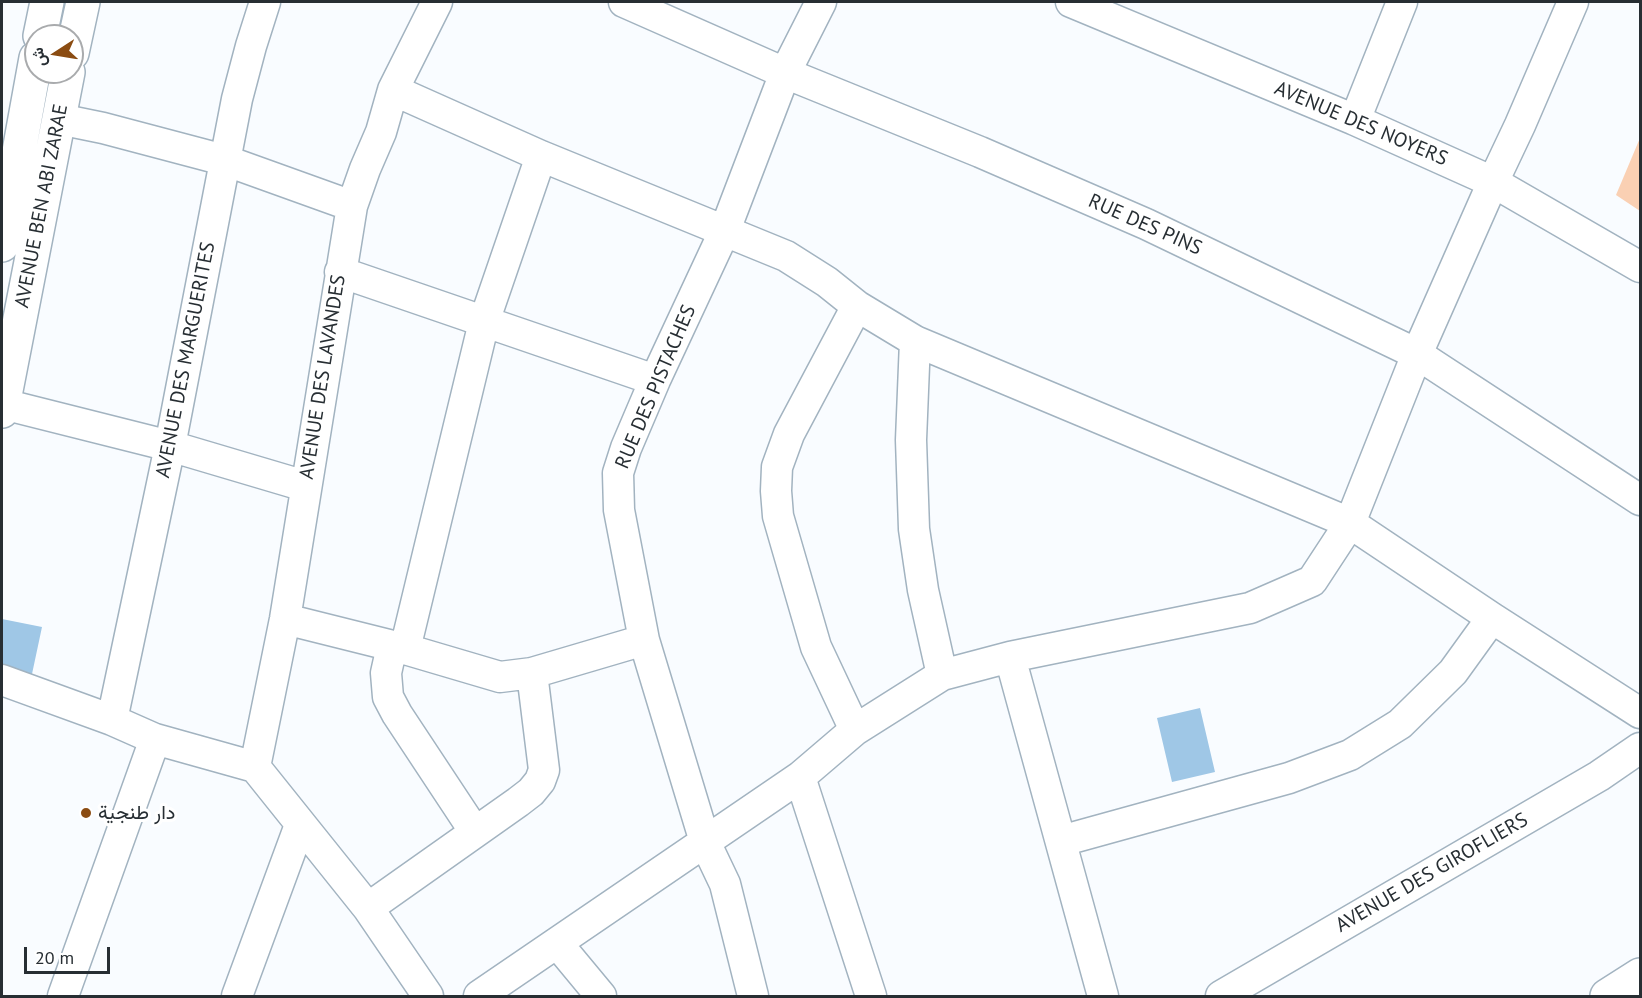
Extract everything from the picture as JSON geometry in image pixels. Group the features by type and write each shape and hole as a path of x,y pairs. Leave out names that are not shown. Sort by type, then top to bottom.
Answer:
{"main road":[{"path":"42,24 47,2"},
{"path":"78,24 82,2"},
{"name":"AVENUE BEN ABI ZARAE","path":"2,245 31,84"},
{"name":"AVENUE BEN ABI ZARAE","path":"2,407 66,84"}],"street":[{"name":"AVENUE DES MARGUERITES","path":"112,720 170,447 237,99 250,46 266,2"},
{"name":"AVENUE DES LAVANDES","path":"255,767 285,619 352,206 381,132 393,90 437,2"},
{"name":"RUE DES PINS","path":"624,2 785,73 980,152 1146,224 1417,354 1641,500"},
{"name":"RUE DES PISTACHES","path":"753,996 725,884 705,842 644,640 619,510 618,473 626,448 655,380 725,230 785,73 821,2"},
{"name":"AVENUE DES NOYERS","path":"1071,2 1355,120 1493,182 1641,267"},
{"path":"1355,120 1402,2"},
{"path":"479,996 800,777 855,730 942,675 1010,657 1250,608 1312,581 1350,523 1417,354 1573,2"},
{"path":"393,90 541,156 786,255 827,282 856,306 915,341 1350,523 1641,714"},
{"path":"59,119 103,128 224,160 352,206"},
{"path":"475,832 397,714 388,697 386,673 398,647 484,322 541,156"},
{"path":"340,272 655,380"},
{"path":"855,730 816,647 778,516 776,491 777,467 789,434 856,306"},
{"path":"915,341 911,440 914,529 942,675"},
{"path":"2,407 170,447 305,486"},
{"path":"1061,841 1288,778 1350,755 1400,724 1453,672 1492,618"},
{"path":"285,619 398,647 500,677 532,673 644,640"},
{"path":"1010,657 1104,996"},
{"path":"368,908 531,792 540,781 544,770 532,673"},
{"path":"2,680 112,720 155,739 255,767 368,908 418,991"},
{"path":"63,996 155,739"},
{"name":"AVENUE DES GIROFLIERS","path":"1221,996 1599,776 1641,747"},
{"path":"800,777 871,996"},
{"path":"237,996 300,825"},
{"path":"557,942 601,996"}],"shaded area":[{"path":"1640,138 1640,211 1616,195"}],"building":[{"path":"2,619 42,627 32,674 2,667"},
{"path":"1200,708 1215,772 1172,782 1157,718"}],"place":[{"name":"دار طنجية","path":"86,813"}]}
